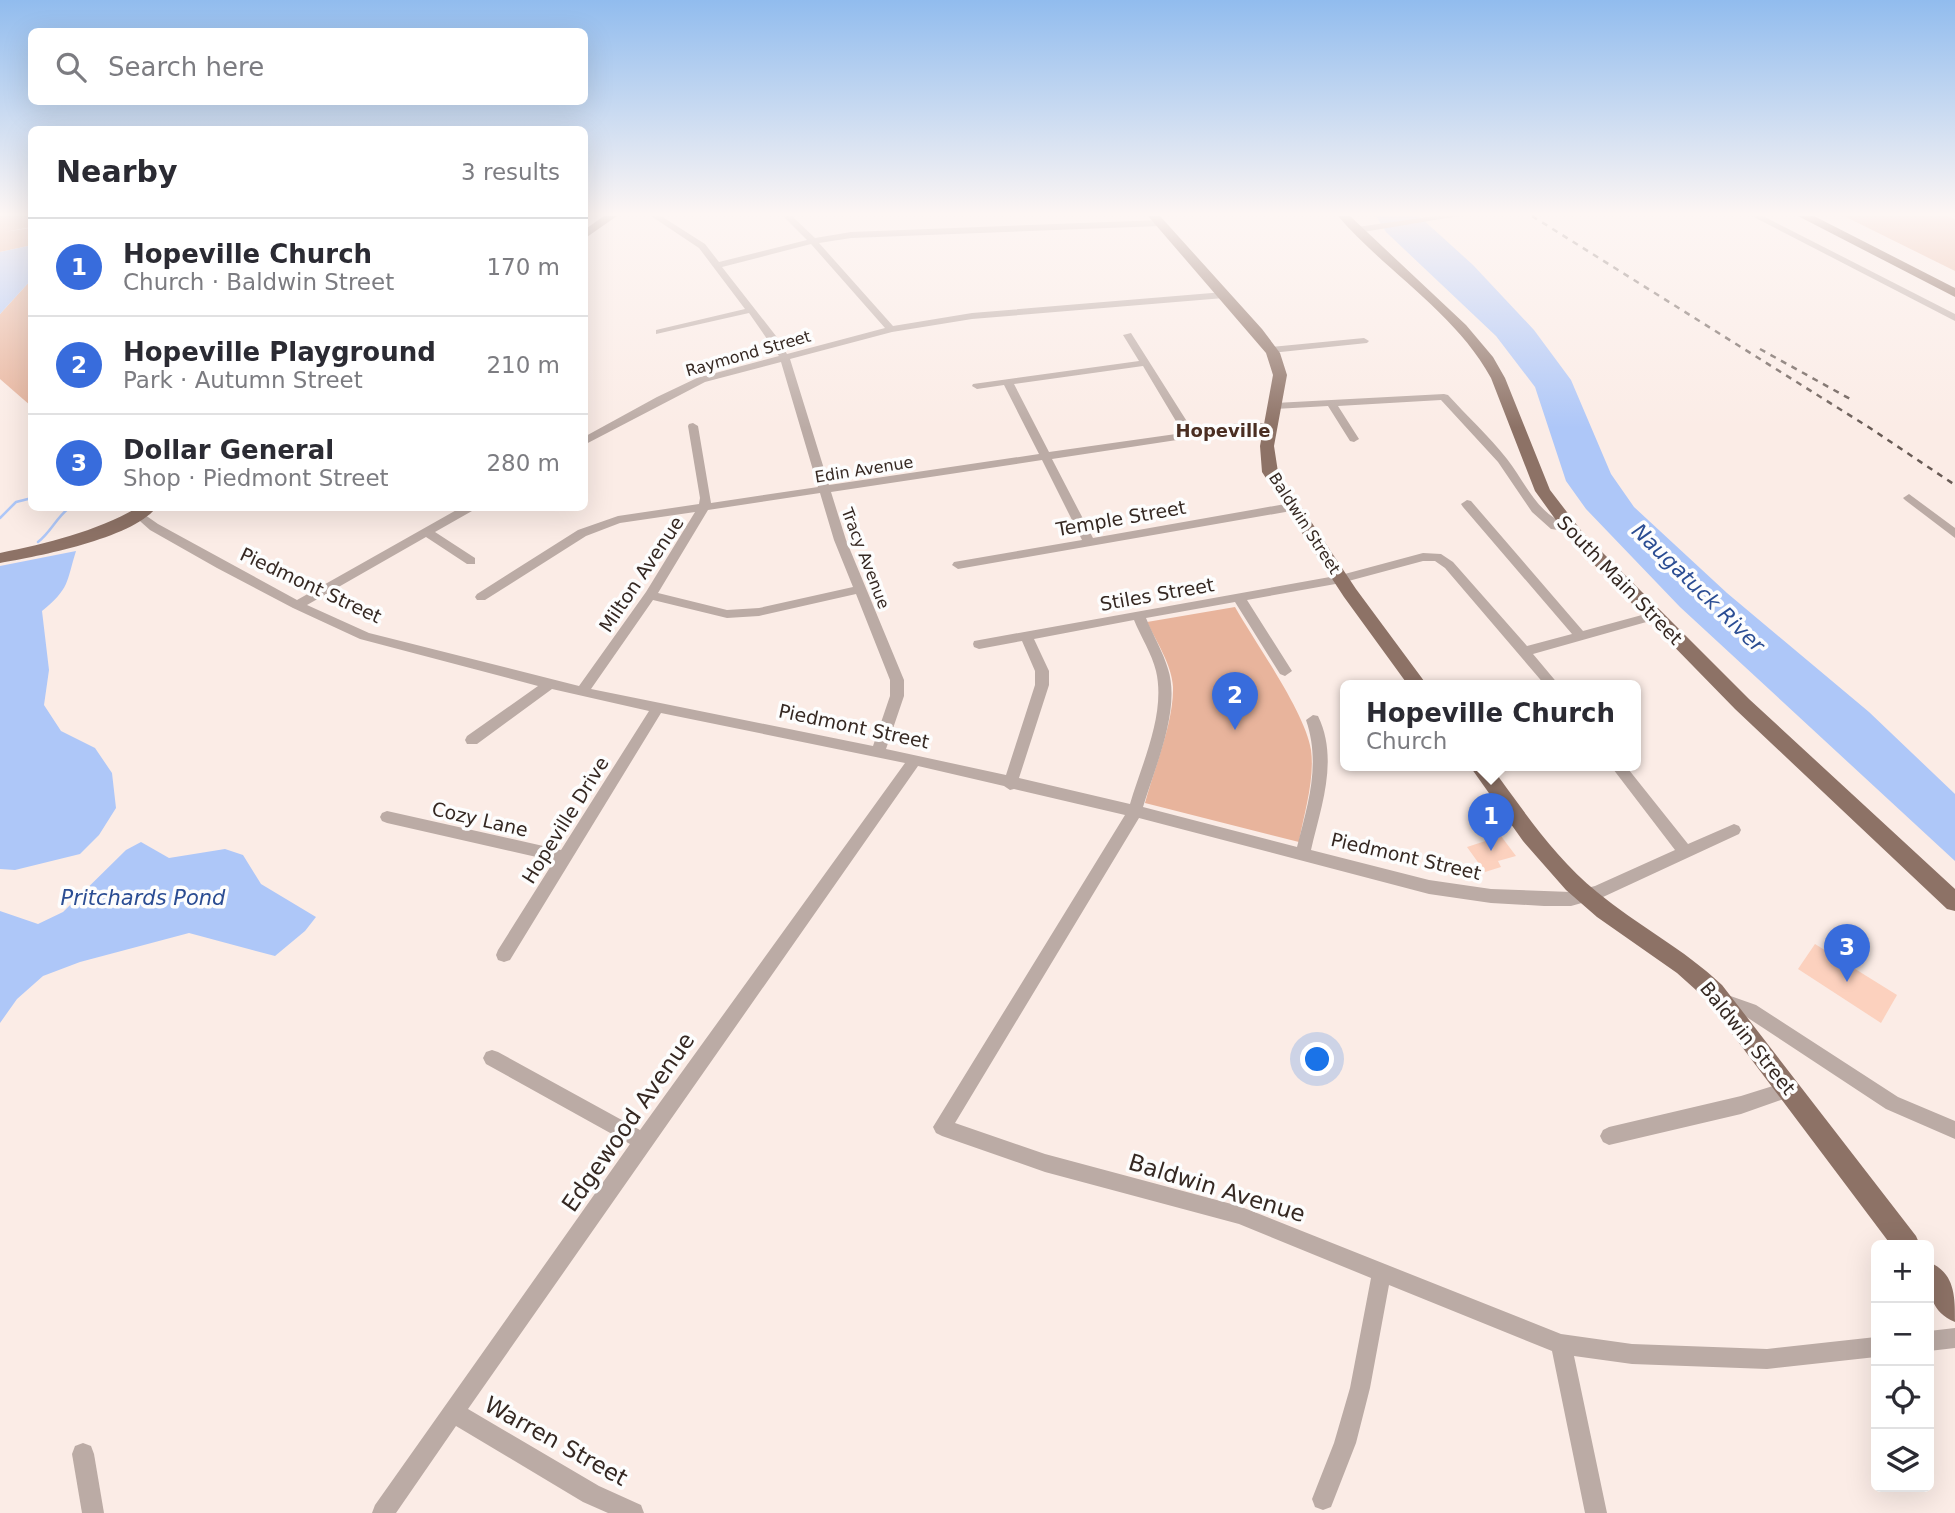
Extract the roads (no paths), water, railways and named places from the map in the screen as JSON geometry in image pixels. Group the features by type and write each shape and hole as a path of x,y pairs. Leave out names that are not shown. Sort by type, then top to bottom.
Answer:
{"main road":[{"name":"Baldwin Street","path":"1216,287 1271,350 1280,375 1266,454 1269,468 1291,507 1414,680"},
{"name":"South Main Street","path":"1417,287 1454,321 1488,360 1498,378 1539,484 1569,529 1653,616 1820,780 1954,900"},
{"path":"0,558 77,542 105,532 138,511"},
{"name":"Baldwin Street","path":"1484,771 1560,869 1587,897 1688,967 1721,1001 1902,1240"},
{"path":"1934,1281 1955,1308"}],"street":[{"name":"Tracy Avenue","path":"734,287 784,357 840,540 897,680 897,696 878,753"},
{"path":"853,287 891,330"},
{"path":"1894,287 1955,318"},
{"name":"Raymond Street","path":"588,440 682,388 784,357 891,330 972,316 1224,295"},
{"path":"659,332 751,310"},
{"path":"1128,335 1190,435"},
{"path":"1271,350 1364,341"},
{"path":"976,386 1146,363"},
{"path":"1008,383 1088,540"},
{"path":"1275,406 1444,397 1502,460 1536,509 1555,526 1569,529"},
{"path":"1331,403 1353,439"},
{"name":"Milton Avenue","path":"582,692 650,595 705,507 706,498 693,426"},
{"name":"Edin Avenue","path":"481,597 599,525 1249,426 1270,427"},
{"path":"1909,498 1955,534"},
{"path":"1467,504 1580,634"},
{"name":"Temple Street","path":"958,565 1088,540 1291,507"},
{"name":"Piedmont Street","path":"141,511 154,527 209,559 297,605 365,636 582,692 915,760 1135,811 1446,890 1525,898 1566,900 1587,897"},
{"path":"297,605 463,511"},
{"path":"426,531 471,561"},
{"name":"Stiles Street","path":"979,644 1341,579 1423,556 1437,557 1449,565 1526,651"},
{"path":"650,595 727,614 758,612 861,589"},
{"path":"1239,598 1285,671"},
{"path":"1549,680 1526,651 1653,616"},
{"path":"1135,811 1163,716 1165,695 1162,670 1139,617"},
{"path":"1010,784 1042,685 1042,671 1027,637"},
{"path":"472,740 550,684"},
{"name":"Hopeville Drive","path":"504,955 659,706"},
{"path":"1303,854 1321,764 1320,734 1313,720"},
{"name":"Edgewood Avenue","path":"383,1513 643,1141 915,760"},
{"path":"1622,771 1685,851"},
{"name":"Baldwin Avenue","path":"1135,811 942,1127 1045,1163 1239,1215 1561,1344 1632,1354 1767,1359 1871,1348"},
{"name":"Cozy Lane","path":"387,817 565,857"},
{"path":"1587,897 1734,830"},
{"path":"1721,1001 1750,1010 1892,1103 1955,1130"},
{"path":"492,1058 643,1141"},
{"path":"1609,1136 1741,1105 1789,1089"},
{"path":"1324,1499 1345,1443 1360,1388 1382,1271"},
{"path":"1934,1340 1955,1338"},
{"path":"1561,1344 1596,1513"},
{"name":"Warren Street","path":"454,1413 591,1494 633,1513"},
{"path":"83,1454 93,1513"}],"water":[{"path":"0,287 25,287 0,314"},
{"name":"Naugatuck River","path":"1444,287 1493,287 1534,330 1571,380 1611,474 1634,507 1727,593 1869,712 1955,794 1955,861 1680,607 1586,509 1566,481 1535,387 1496,336"},
{"name":"Pritchards Pond","path":"76,551 62,590 42,611 49,670 44,705 61,731 95,748 112,773 116,808 99,835 80,854 15,870 0,869 0,566"},
{"name":"Pritchards Pond","path":"141,842 169,858 225,849 243,855 261,884 316,917 305,931 275,956 189,933 80,962 43,976 17,999 0,1023 0,911 38,924 63,912 126,850"}],"waterway":[{"path":"0,518 16,502 28,499"},
{"path":"38,542 66,511"}],"railway":[{"path":"1645,287 1870,428 1955,485"},
{"path":"1760,349 1852,400"}],"place":[{"name":"Hopeville Playground","path":"1235,730"},
{"name":"Hopeville Church","path":"1491,851"},
{"name":"Dollar General","path":"1847,982"}],"district":[{"name":"Hopeville","path":"1223,431"}]}
